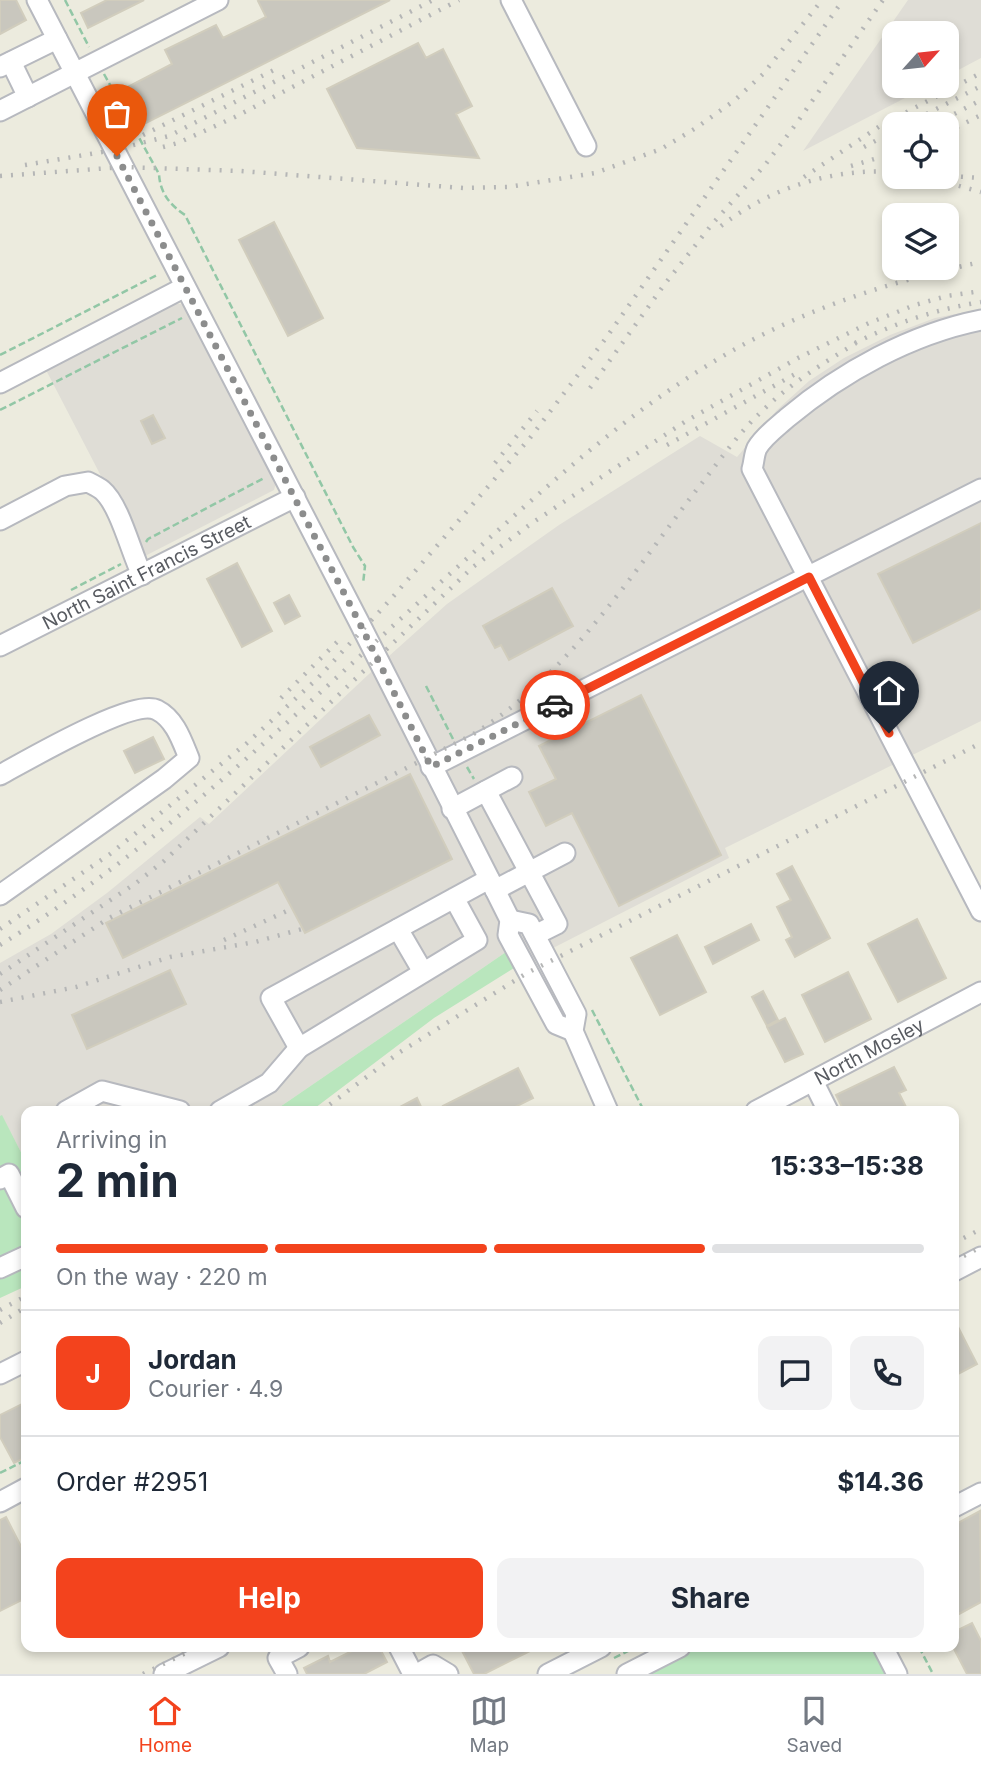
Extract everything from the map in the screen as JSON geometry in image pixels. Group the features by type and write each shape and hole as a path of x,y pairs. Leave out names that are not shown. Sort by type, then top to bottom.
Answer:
{"street":[{"path":"37,0 295,497 510,920 508,935 556,1024 573,1031"},
{"path":"0,111 218,0"},
{"path":"511,0 586,146"},
{"path":"28,97 5,64 57,39"},
{"path":"0,383 185,287"},
{"path":"981,320 952,326 894,350 818,392 769,434 757,449 752,469 981,911"},
{"path":"0,520 65,486 88,482 103,490 112,503 142,575"},
{"path":"431,767 981,489"},
{"name":"North Saint Francis Street","path":"0,646 295,497"},
{"path":"0,775 94,726 131,710 145,708 156,709 177,729 189,758 153,787 0,895"},
{"path":"452,809 512,777"},
{"path":"486,790 557,924 535,935"},
{"path":"299,1048 271,998 454,898 529,872 565,853"},
{"path":"229,1106 269,1083 299,1048 477,940 454,898"},
{"path":"510,920 529,924 576,1014 573,1031 600,1106"},
{"path":"398,929 423,972"},
{"name":"North Mosley","path":"767,1106 981,992"},
{"path":"813,1081 826,1106"},
{"path":"74,1106 102,1091 160,1106"},
{"path":"0,1179 9,1174 21,1198"},
{"path":"959,1268 981,1257"},
{"path":"0,1268 21,1258"},
{"path":"0,1374 21,1364"},
{"path":"0,1502 21,1491"},
{"path":"959,1504 981,1493"},
{"path":"164,1674 209,1652"},
{"path":"287,1674 278,1658 289,1652"},
{"path":"401,1652 415,1674 433,1665 448,1674"},
{"path":"549,1674 591,1652"},
{"path":"627,1674 670,1652"},
{"path":"886,1652 897,1674"}],"path":[{"path":"65,0 159,174 159,186 168,202 186,215 365,566 363,584"},
{"path":"0,355 159,274"},
{"path":"0,410 182,318"},
{"path":"0,1473 21,1462"},
{"path":"922,1652 933,1674"}],"shaded area":[{"path":"908,0 981,0 981,58 959,70 959,21 893,21"},
{"path":"882,37 882,98 905,98 803,151"},
{"path":"174,304 181,304 186,308 276,483 274,490 143,557 46,370"},
{"path":"981,309 981,721 725,848 729,858 514,968 506,952 281,1106 21,1106 21,1152 0,1116 0,963 51,934 107,893 200,817 209,824 447,604 559,525 700,436 737,457 777,410 809,381 844,358 890,335 935,318"}],"green space":[{"path":"506,952 514,968 434,1018 318,1106 281,1106"},
{"path":"2,1115 21,1152 21,1288 0,1298"},
{"path":"687,1652 874,1652 885,1674 644,1674"}],"building":[{"path":"0,0 16,0 26,20 0,34"},
{"path":"107,0 144,0 88,28 81,13"},
{"path":"390,0 138,127 120,91 172,64 165,50 216,25 223,38 266,17 258,1"},
{"path":"418,43 426,58 443,49 472,106 456,114 479,158 357,148 327,89"},
{"path":"274,222 323,318 288,336 239,240"},
{"path":"153,415 165,438 152,444 141,421"},
{"path":"981,523 981,609 913,643 878,574"},
{"path":"237,563 272,631 242,647 207,579"},
{"path":"552,588 573,626 509,660 501,645 495,648 483,626"},
{"path":"289,595 300,616 285,624 274,603"},
{"path":"641,695 721,855 619,906 572,813 546,826 529,792 556,779 539,746"},
{"path":"369,715 380,735 321,767 310,747"},
{"path":"153,737 164,759 135,773 124,751"},
{"path":"410,774 452,859 305,933 278,882 123,958 106,923"},
{"path":"792,866 830,938 795,957 786,940 792,937 777,907 791,900 777,874"},
{"path":"917,919 946,978 898,1002 868,944"},
{"path":"751,924 759,940 713,964 705,947"},
{"path":"677,935 706,992 660,1015 631,958"},
{"path":"170,970 186,1004 87,1049 72,1015"},
{"path":"848,972 871,1019 825,1042 802,995"},
{"path":"763,991 778,1020 767,1026 752,997"},
{"path":"785,1018 803,1054 785,1062 767,1027"},
{"path":"894,1067 906,1090 899,1093 906,1106 842,1106 836,1095"},
{"path":"518,1068 533,1098 517,1106 443,1106"},
{"path":"417,1098 421,1106 402,1106"},
{"path":"959,1329 977,1364 959,1373"},
{"path":"21,1404 21,1460 14,1463 0,1437 0,1415"},
{"path":"980,1511 981,1602 959,1614 959,1522"},
{"path":"6,1517 21,1546 21,1600 0,1611 0,1520"},
{"path":"972,1623 981,1641 981,1674 967,1674 956,1652 959,1652 959,1630"},
{"path":"350,1652 382,1652 387,1662 364,1674 307,1674 304,1668 328,1656 330,1662"},
{"path":"463,1652 528,1652 484,1674 474,1674"}],"railway":[{"path":"25,165 114,150 169,136 433,0"},
{"path":"163,147 235,117 459,0"},
{"path":"0,176 124,167 241,171 463,188 508,187 595,173 661,149 735,100 763,74 822,0"},
{"path":"0,929 110,854 247,743 317,679 391,599 530,438 606,338 843,0"},
{"path":"590,388 664,285 796,124 883,0"},
{"path":"143,135 278,68"},
{"path":"804,177 880,126 981,73"},
{"path":"930,112 981,86"},
{"path":"958,112 981,100"},
{"path":"959,126 981,115"},
{"path":"864,147 882,137"},
{"path":"851,166 882,157"},
{"path":"721,226 760,201 803,183 848,173 882,172"},
{"path":"959,177 981,178"},
{"path":"959,186 981,192"},
{"path":"0,945 63,904 183,813 558,477 658,398 730,352 790,322 852,297 916,277 981,262"},
{"path":"0,974 136,883 164,861 473,567 532,523 686,421 798,358 869,323 915,305 947,296 981,291"},
{"path":"855,343 916,318 981,302"},
{"path":"0,990 109,918 472,735 507,711 538,684 596,622 751,422 795,383 863,339"},
{"path":"667,445 799,372"},
{"path":"495,463 537,411"},
{"path":"281,698 343,636"},
{"path":"328,1106 400,1052 527,973 981,743"},
{"path":"224,940 289,910"},
{"path":"0,1002 76,987 170,957 255,942 302,929"},
{"path":"959,1240 981,1229"},
{"path":"959,1258 981,1247"},
{"path":"0,1310 21,1299"},
{"path":"0,1323 21,1310"},
{"path":"143,1674 188,1652"}],"way so far":[{"path":"117,156 358,620 431,767 555,705"}],"route":[{"path":"555,705 809,577 889,733"}]}
